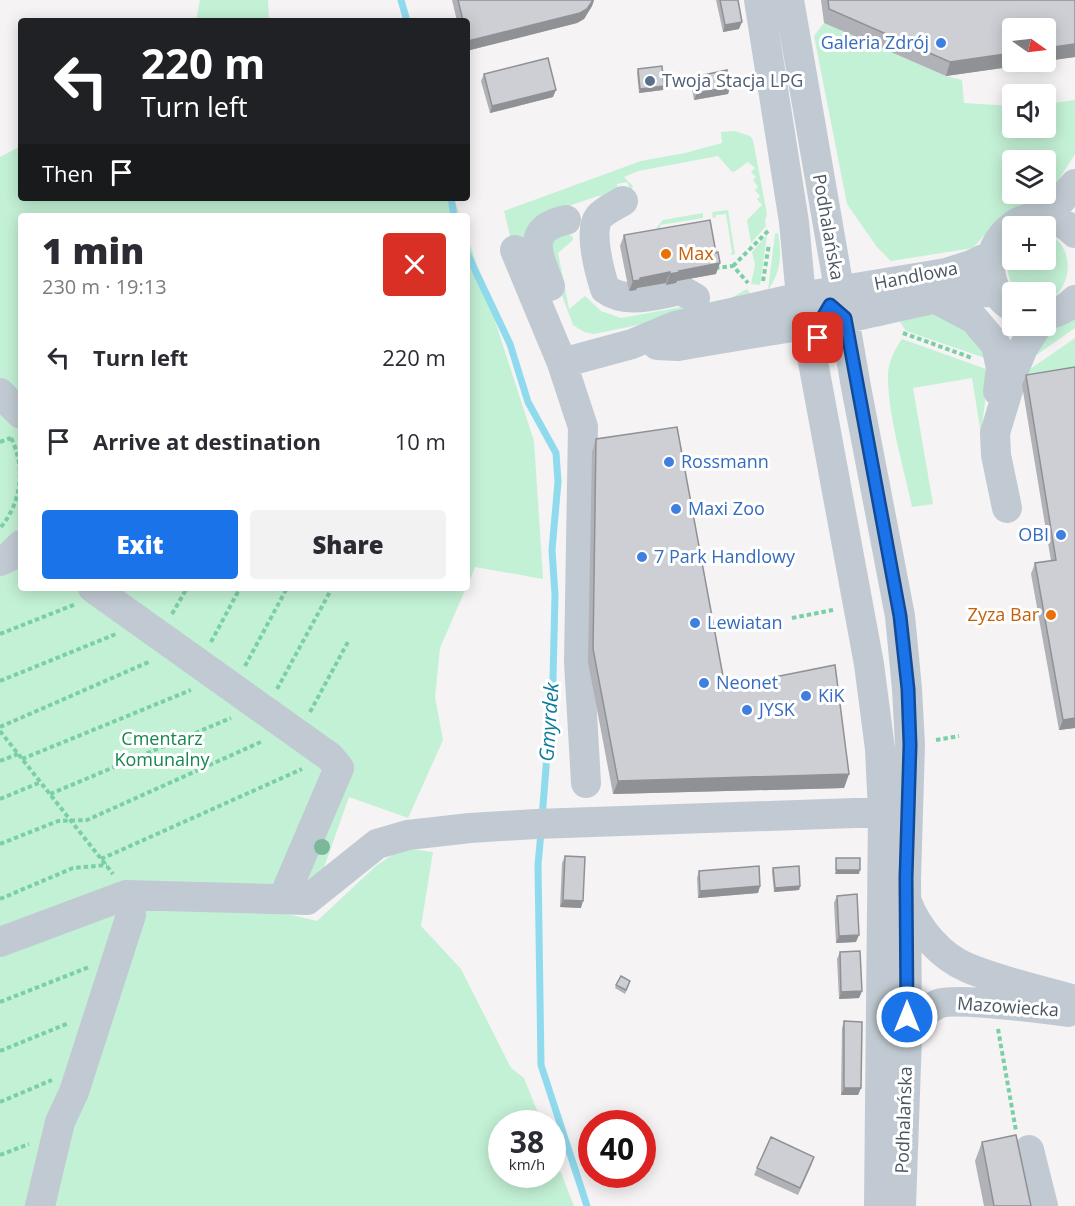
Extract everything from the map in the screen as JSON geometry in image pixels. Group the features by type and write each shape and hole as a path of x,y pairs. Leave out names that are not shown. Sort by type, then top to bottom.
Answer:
{"street":[{"name":"Podhalańska","path":"759,0 783,225 823,307 856,387 900,616 908,689 910,745 906,899 907,1037 901,1206"},
{"name":"Podhalańska","path":"789,0 830,237 815,370 869,664 880,749 883,812 879,1206"},
{"path":"1047,216 1075,184"},
{"path":"623,201 603,213 597,220 593,231 605,289 613,295 628,298 681,290 695,298"},
{"path":"566,220 549,224 542,230 538,239 537,252 570,361 583,427 579,662 586,783"},
{"path":"1056,220 1075,233"},
{"path":"1002,235 992,255 990,267 992,280 1002,297"},
{"path":"830,237 853,268 891,307 864,345 856,387"},
{"path":"515,250 570,361"},
{"name":"Handlowa","path":"891,307 945,273 971,265 992,255"},
{"name":"Handlowa","path":"823,307 891,307 978,292 1002,299"},
{"name":"Handlowa","path":"936,299 974,319 996,345 991,364"},
{"path":"1056,313 1068,307 1075,300"},
{"path":"570,361 632,344 675,326 823,307"},
{"path":"632,344 678,346 768,330 823,307"},
{"path":"768,330 792,343 815,370"},
{"path":"1002,332 991,364 996,455 1007,508"},
{"path":"995,433 1015,367 1031,336"},
{"path":"0,393 12,427"},
{"path":"0,561 18,549"},
{"path":"97,591 330,757 339,768 283,899"},
{"path":"0,942 126,895 307,900 376,844 408,835 470,828 545,824 883,812"},
{"path":"40,1206 60,1122 74,1092 131,915 126,895"},
{"name":"Mazowiecka","path":"906,899 920,928 936,946 967,968"},
{"name":"Mazowiecka","path":"881,946 895,970 940,1003 996,1005 1075,1013"},
{"name":"Mazowiecka","path":"880,1009 888,990 912,974 934,968 967,968 1075,1000"},
{"name":"Mazowiecka","path":"907,1037 911,1027 926,1011 940,1003"},
{"path":"1029,1150 1043,1206"}],"path":[{"path":"715,268 734,266 783,225"},
{"path":"734,266 753,288"},
{"path":"891,307 991,364"},
{"path":"0,442 12,427"},
{"path":"12,427 18,457"},
{"path":"0,528 11,512 18,493"},
{"path":"0,634 97,591"},
{"path":"217,677 239,591"},
{"path":"22,759 217,677 285,591"},
{"path":"50,794 262,708 330,591"},
{"path":"792,618 833,610"},
{"path":"0,681 142,623"},
{"path":"0,844 58,821 87,820 294,731 349,640"},
{"path":"126,895 107,865 0,729 167,653 174,646"},
{"path":"944,738 959,736"},
{"path":"0,762 18,754"},
{"path":"101,859 330,757"},
{"path":"0,799 41,782"},
{"path":"0,899 73,868 107,865"},
{"path":"0,1002 98,964"},
{"path":"0,1051 100,1010"},
{"path":"998,1027 1018,1141 1029,1150"},
{"path":"0,1102 82,1068"}],"green space":[{"path":"200,0 268,0 269,18 197,18"},
{"path":"824,23 946,76 962,80 964,103 1002,105 1002,138 1056,138 1056,103 1075,100 1075,154 1056,184 1056,150 1002,150 1002,204 1037,204 1014,216 1002,216 1002,223 990,229 973,248 891,261 877,247 847,204 814,36"},
{"path":"735,131 750,136 753,140 767,214 766,226 751,243 747,220 762,205 757,199 760,196 755,190 758,187 753,180 756,177 751,172 755,168 748,162 734,172 718,156 638,171 624,177 633,186 631,191 627,182 617,184 618,193 598,196 551,212 525,243 511,240 504,211 641,161 722,143 721,132"},
{"name":"Cmentarz Komunalny","path":"18,148 18,201 455,201 459,213 18,213 18,591 465,591 440,648 435,697 443,740 408,818 349,797 316,890 231,908 292,915 317,921 377,865 403,848 433,852 421,926 461,969 511,1068 524,1078 537,1110 488,1110 488,1188 566,1188 566,1186 574,1206 0,1206 0,157"},
{"path":"728,210 735,254 730,255 732,252 726,214 716,215 713,218 712,212"},
{"path":"703,213 703,218 660,225 662,239 658,239 657,227 663,220"},
{"path":"565,232 573,237 573,240 558,253 569,309 585,296 601,311 621,318 731,298 747,289 755,301 594,334 584,332 573,325 549,261 549,238"},
{"path":"778,233 779,263 776,277 768,290 775,234"},
{"path":"767,235 760,285 751,284 755,265 752,252"},
{"path":"1056,239 1066,256 1068,266 1062,287 1056,295 1056,282 1011,282 1008,270 1056,270"},
{"path":"470,244 534,441 543,579 475,567 470,580"},
{"path":"1075,313 1075,328 1025,363 1032,342 1041,336 1056,336 1056,326"},
{"path":"925,314 938,315 958,322 971,333 991,360 906,331 900,322"},
{"path":"1075,338 1075,378 1029,388 1027,371"},
{"path":"902,339 989,370 981,434 972,378 913,388 933,504 912,507 893,423 888,389 890,364"}],"building":[{"path":"458,0 593,0 587,9 580,13 470,40 470,18 462,18"},
{"path":"720,0 738,0 742,22 725,25"},
{"name":"Galeria Zdrój","path":"828,0 1075,0 1075,44 1056,47 1056,18 1002,18 1002,54 950,62 829,9"},
{"path":"548,58 556,90 492,106 484,74"},
{"name":"Twoja Stacja LPG","path":"662,66 664,86 640,89 638,69"},
{"path":"727,70 730,87 697,93 694,77"},
{"name":"Max","path":"710,220 720,263 633,281 624,235"},
{"name":"OBI","path":"1075,367 1075,718 1063,720 1035,563 1056,560 1026,375"},
{"name":"7 Park Handlowy","path":"677,427 725,687 835,665 849,774 618,781 593,649 596,439"},
{"path":"565,856 585,857 583,901 563,900"},
{"path":"836,858 860,858 860,870 836,870"},
{"path":"759,866 760,886 700,891 699,871"},
{"path":"799,866 800,886 775,888 773,868"},
{"path":"857,894 859,935 839,936 837,896"},
{"path":"860,951 862,991 841,992 840,952"},
{"path":"621,976 630,981 626,990 616,985"},
{"path":"844,1021 862,1022 861,1088 844,1088"},
{"path":"1016,1135 1031,1206 994,1206 982,1142"},
{"path":"771,1137 814,1157 800,1188 757,1168"}],"waterway":[{"name":"Gmyrdek","path":"401,0 406,18"},
{"name":"Gmyrdek","path":"452,201 454,213"},
{"name":"Gmyrdek","path":"470,259 510,344 528,402 556,453 558,482 552,550 555,595 553,679 542,818"},
{"name":"Gmyrdek","path":"541,832 538,865 541,1065 587,1206"}],"place":[{"name":"Galeria Zdrój","path":"941,43"},
{"name":"Twoja Stacja LPG","path":"650,81"},
{"name":"Max","path":"666,254"},
{"name":"Rossmann","path":"669,462"},
{"name":"Maxi Zoo","path":"676,509"},
{"name":"OBI","path":"1061,535"},
{"name":"7 Park Handlowy","path":"642,557"},
{"name":"Zyza Bar","path":"1051,615"},
{"name":"Lewiatan","path":"695,623"},
{"name":"Neonet","path":"704,683"},
{"name":"KiK","path":"806,696"},
{"name":"JYSK","path":"747,710"}],"route":[{"path":"818,338 820,322 830,305 845,318 900,616 908,689 910,745 906,878 907,1017"}]}
